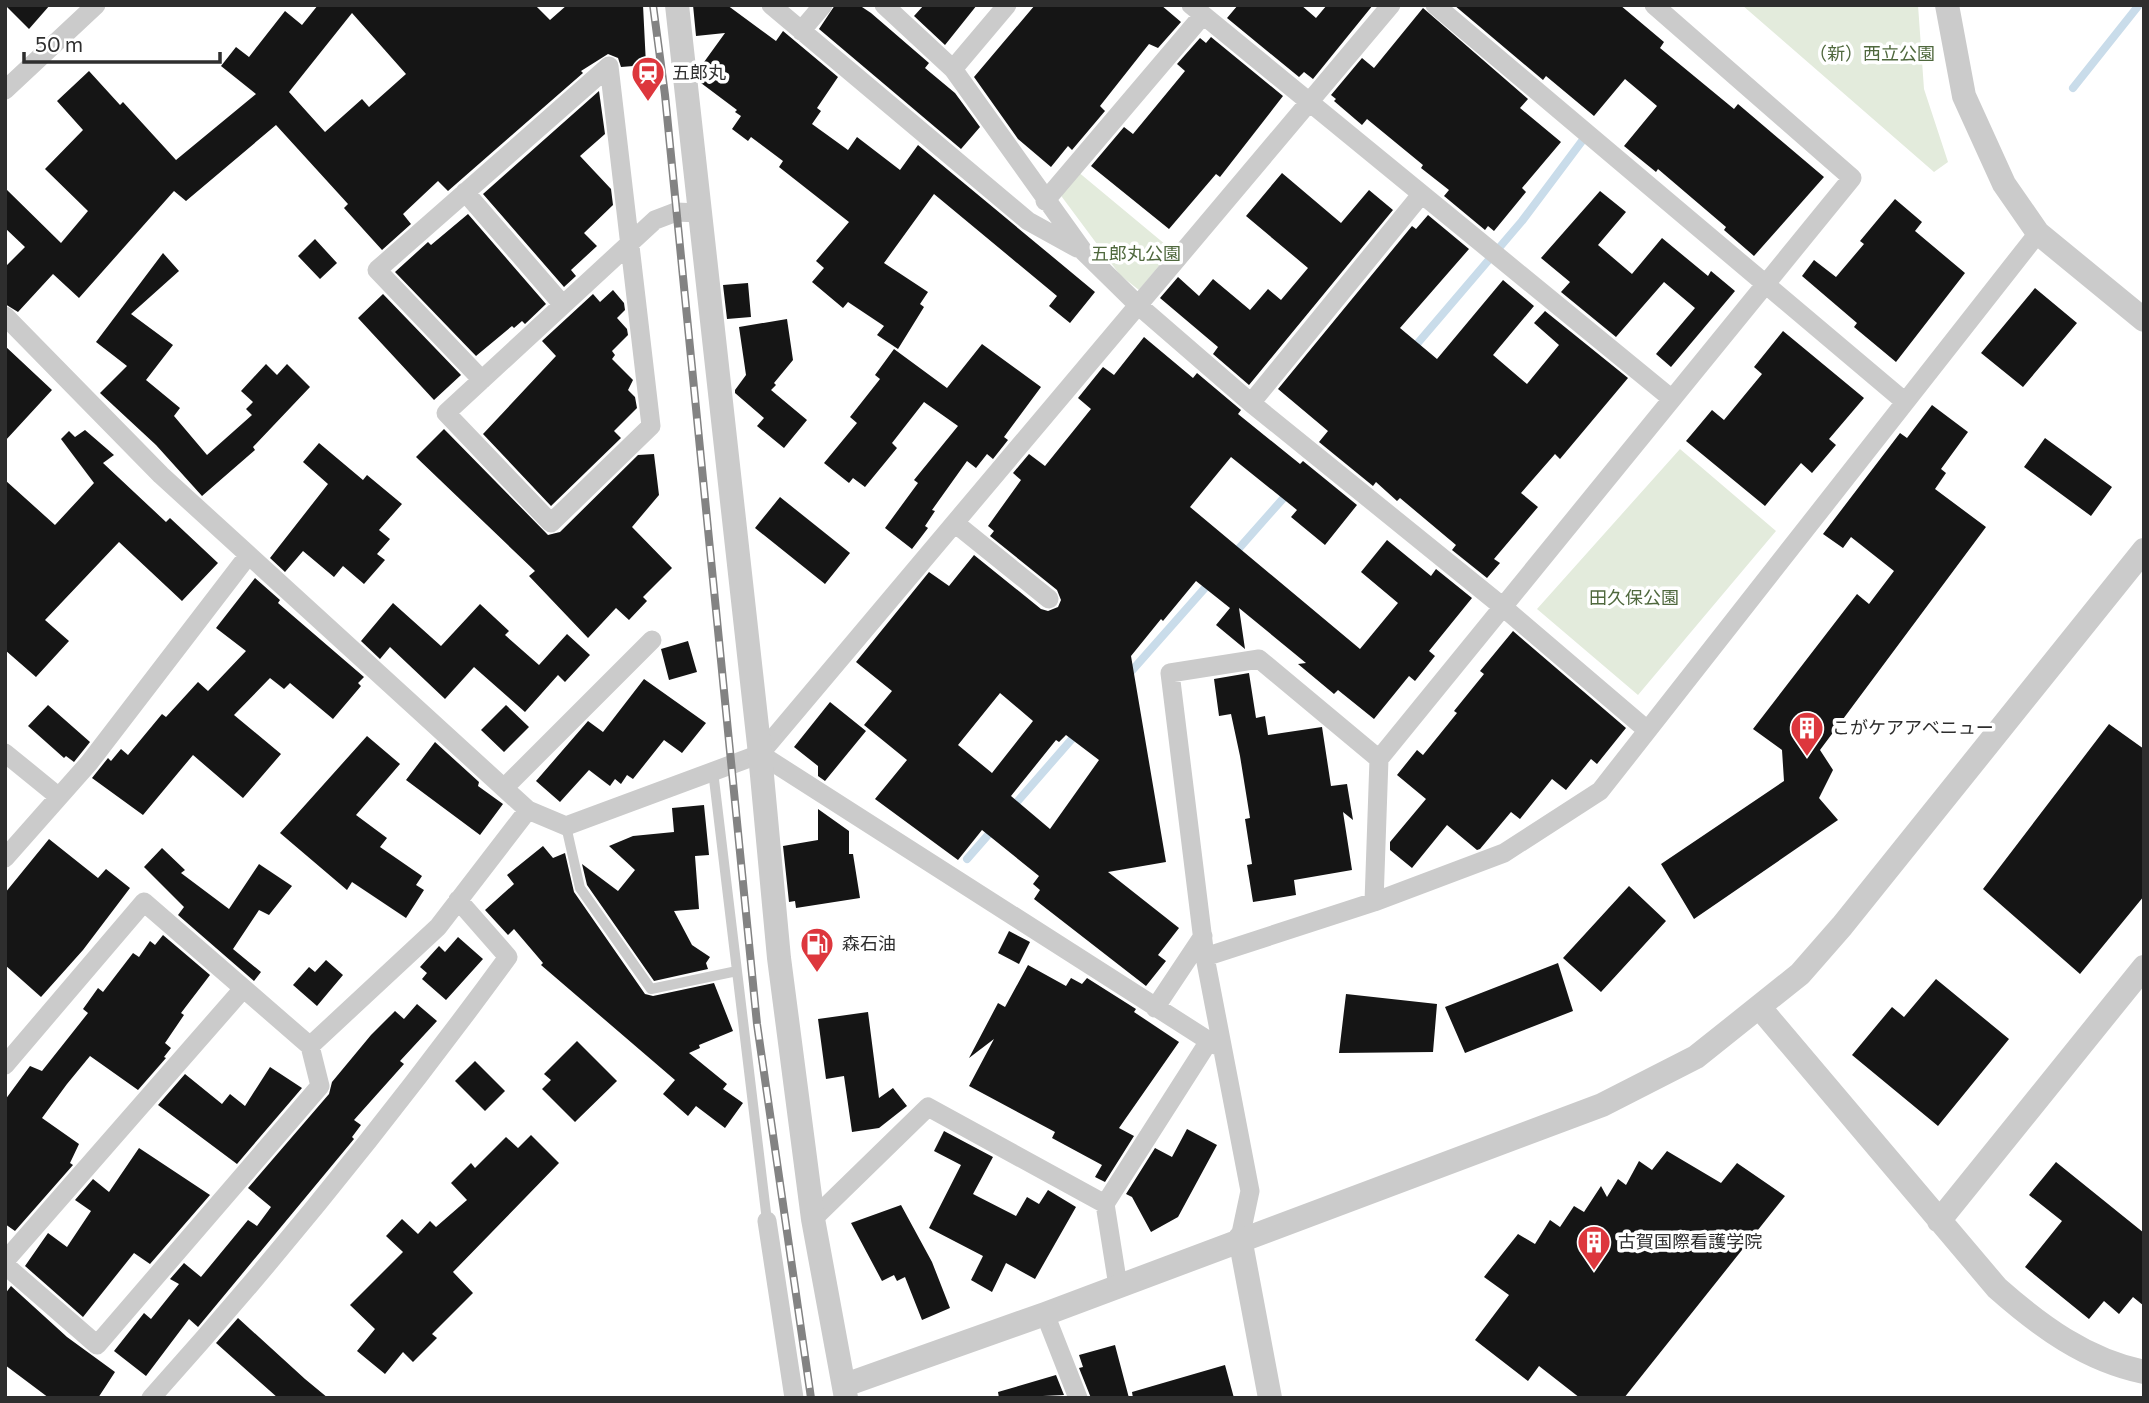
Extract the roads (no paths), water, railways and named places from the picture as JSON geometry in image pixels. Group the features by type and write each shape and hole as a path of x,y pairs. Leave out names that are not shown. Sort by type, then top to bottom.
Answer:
{"street":[{"path":"5,90 96,5"},
{"path":"677,5 760,754 779,958 813,1219 846,1391 1240,1238 1602,1105 1696,1057 1800,974 1843,926 2144,550"},
{"path":"771,5 1028,221 1084,252"},
{"path":"801,31 823,5"},
{"path":"884,5 953,69 1084,252 1139,306 1251,403 1503,607 1647,730"},
{"path":"953,69 1007,5"},
{"path":"5,316 161,475 247,557 528,810 566,826 760,754 1391,5"},
{"path":"1435,5 1904,401"},
{"path":"1374,902 1380,759 1852,178 1654,5"},
{"path":"1947,5 1964,96 2004,184 2038,233 2144,320"},
{"path":"1045,201 1197,10 1420,196 1672,399"},
{"path":"482,380 377,270 609,66 630,242 651,426 551,523 446,414 630,242 655,220 676,212 699,214"},
{"path":"466,192 563,305"},
{"path":"1251,403 1420,196"},
{"path":"1205,957 1374,902 1504,853 1600,791 2038,233"},
{"path":"956,524 1049,599"},
{"path":"5,858 59,797 247,557"},
{"path":"504,788 652,640"},
{"path":"1270,1398 1240,1238 1250,1191 1217,1046 1170,673 1259,659 1380,759"},
{"path":"5,753 59,797"},
{"path":"760,754 1217,1046"},
{"path":"310,1046 438,927 528,810"},
{"path":"151,1398 293,1237 438,1053 508,957 458,900"},
{"path":"5,1065 144,902 242,990 310,1046 320,1086 97,1345 5,1263 242,990"},
{"path":"1156,1007 1203,936"},
{"path":"1939,1221 2144,967"},
{"path":"1760,1008 1997,1288 2036,1323 2090,1354 2144,1371"},
{"path":"1118,1286 1104,1204 1217,1046"},
{"path":"813,1219 928,1107 1104,1204"},
{"path":"767,1221 794,1398"},
{"path":"1045,1314 1078,1398"}],"lane":[{"path":"713,771 767,1221"},
{"path":"566,826 580,888 651,989 737,971"}],"waterway":[{"path":"2073,88 2139,5"},
{"path":"1411,351 1522,221 1588,133"},
{"path":"1234,554 1288,493"},
{"path":"1128,675 1212,580"},
{"path":"1010,810 1078,732"},
{"path":"967,859 995,827"}],"railway":[{"path":"653,5 665,95 757,1024 811,1398"}],"place":[{"name":"五郎丸","path":"648,103"},
{"name":"こがケアアベニュー","path":"1807,758"},
{"name":"森石油","path":"817,974"},
{"name":"古賀国際看護学院","path":"1594,1272"}],"park label":[{"name":"（新）西立公園","path":"1872,54"},
{"name":"五郎丸公園","path":"1136,254"},
{"name":"田久保公園","path":"1634,598"}]}
